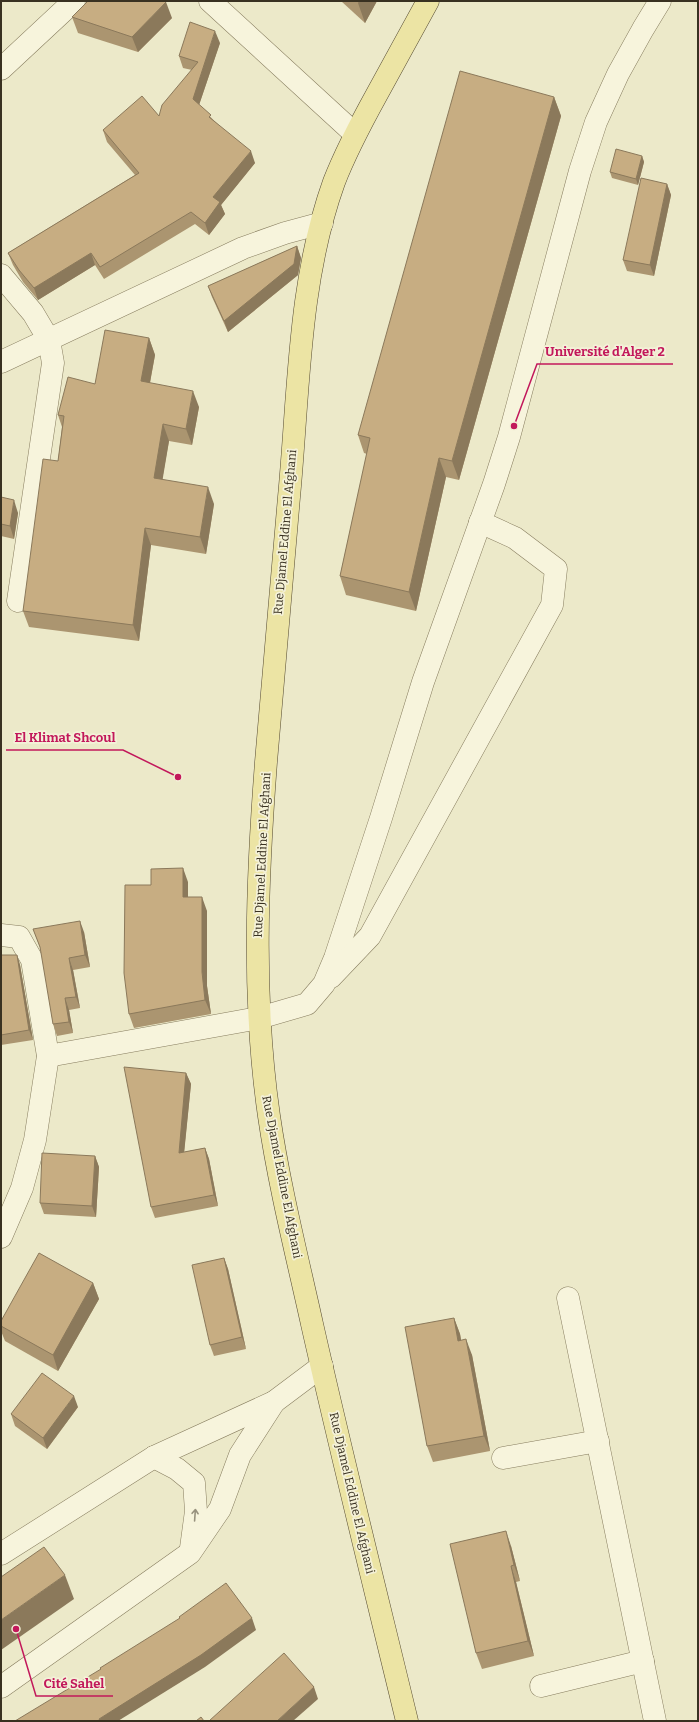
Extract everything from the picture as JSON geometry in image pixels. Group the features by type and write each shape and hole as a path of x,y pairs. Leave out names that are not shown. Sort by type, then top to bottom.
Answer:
{"main road":[{"name":"Rue Djamel Eddine El Afghani","path":"407,1721 322,1366 269,1119 259,1018 258,926 262,822 276,630 309,275 334,182 355,134 428,1"}],"street":[{"path":"1,69 74,1"},
{"path":"210,1 355,134"},
{"path":"324,984 337,950 378,825 423,682 509,437 580,171 596,122 618,74 660,1"},
{"path":"1,362 243,248 285,233 322,224"},
{"path":"1,275 33,313 49,340 53,363 18,601"},
{"path":"48,1056 259,1018 307,1004 370,936 552,605 556,569 515,538 480,522"},
{"path":"1,935 19,937 32,960 48,1056 35,1140 22,1188 1,1236"},
{"path":"568,1298 655,1721"},
{"path":"1,1554 154,1457 274,1402 322,1366"},
{"path":"1,1686 190,1553 220,1509 219,1510 240,1455 274,1402"},
{"path":"502,1458 598,1441"},
{"path":"154,1457 177,1469 194,1483 196,1512 190,1553"},
{"path":"541,1686 643,1661"}],"building":[{"path":"88,1 166,2 132,37 72,17"},
{"path":"190,22 215,31 193,99 211,115 209,117 251,151 213,197 220,202 205,223 191,212 100,267 91,253 34,288 19,270 8,253 139,173 103,130 142,96 159,116 162,105 198,62 179,56"},
{"path":"460,71 554,97 452,461 439,458 409,592 340,576 370,438 358,435"},
{"path":"616,149 642,156 636,179 610,172"},
{"path":"641,178 667,184 650,265 623,260"},
{"path":"297,246 294,264 224,321 208,286"},
{"path":"105,330 149,338 141,381 193,391 186,429 163,424 154,478 208,487 200,537 145,528 133,625 23,611 43,459 58,461 64,416 58,415 68,377 95,384"},
{"path":"1,497 14,500 10,526 1,524"},
{"path":"183,868 183,897 202,897 202,972 205,1000 129,1014 124,973 125,885 151,885 151,869"},
{"path":"80,921 85,955 69,958 76,997 65,998 69,1022 53,1024 40,947 33,929"},
{"path":"1,955 17,955 29,1030 1,1035"},
{"path":"124,1067 186,1073 179,1153 205,1148 214,1195 151,1207"},
{"path":"42,1153 95,1156 92,1206 40,1203"},
{"path":"39,1253 93,1283 53,1355 1,1326 1,1321"},
{"path":"224,1258 242,1337 210,1345 192,1265"},
{"path":"454,1318 458,1341 466,1339 484,1436 427,1446 405,1327"},
{"path":"42,1373 74,1396 43,1438 11,1414"},
{"path":"506,1531 514,1565 511,1566 528,1641 476,1653 450,1544"},
{"path":"44,1547 65,1575 1,1620 1,1577"},
{"path":"226,1583 252,1618 201,1655 99,1719 100,1721 15,1721 101,1669 100,1668 180,1618 179,1617"},
{"path":"284,1653 314,1687 277,1721 209,1721"},
{"path":"201,1717 204,1721 196,1721"}],"place":[{"name":"Université d'Alger 2","path":"514,426"},
{"name":"El Klimat Shcoul","path":"178,777"},
{"name":"Cité Sahel","path":"16,1629"}]}
